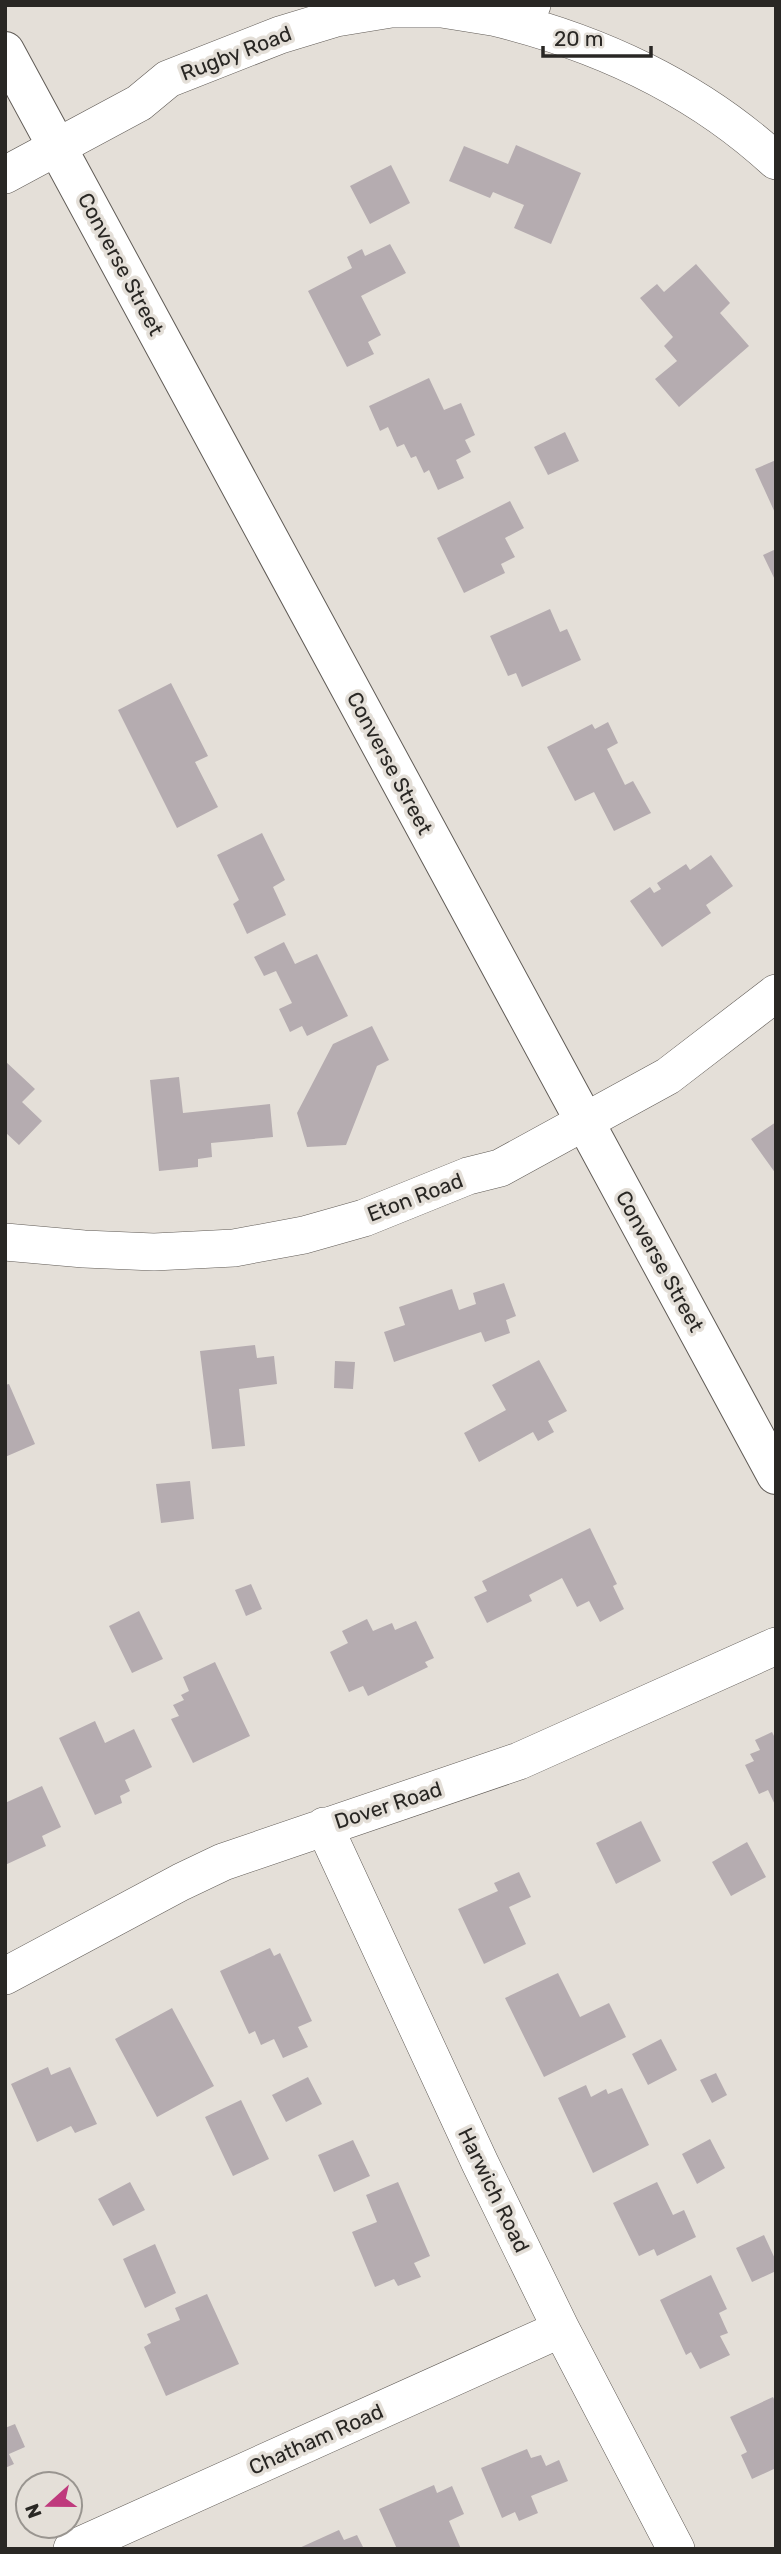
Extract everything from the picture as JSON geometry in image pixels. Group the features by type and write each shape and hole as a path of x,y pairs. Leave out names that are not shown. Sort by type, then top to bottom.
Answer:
{"main road":[{"name":"Converse Street","path":"5,51 776,1475"}],"street":[{"name":"Rugby Road","path":"5,175 139,103 168,79 258,43 335,18 391,9 442,9 492,17 532,5"},
{"path":"492,17 542,29 623,60 694,98 753,140 776,161"},
{"name":"Eton Road","path":"5,1242 154,1252 234,1248 304,1235 375,1213 468,1176 500,1168 668,1076 776,993"},
{"name":"Dover Road","path":"5,1976 223,1862 519,1760 776,1646"},
{"name":"Harwich Road","path":"324,1826 474,2151 561,2329 676,2549"},
{"name":"Chatham Road","path":"72,2549 561,2329"}],"building":[{"path":"516,145 581,173 551,244 514,228 524,205 493,192 490,198 449,181 464,146 508,164"},
{"path":"391,165 410,203 370,224 350,186"},
{"path":"390,244 406,273 361,296 381,335 368,342 374,354 347,367 308,291 352,268 347,257 362,249 365,256"},
{"path":"696,264 730,303 720,313 749,346 679,407 655,379 677,361 664,346 673,337 640,298 657,284 664,292"},
{"path":"429,378 444,410 461,403 475,435 465,440 471,452 456,460 464,478 438,490 429,470 424,473 416,456 411,458 404,444 397,447 388,427 380,431 369,406"},
{"path":"565,432 579,461 548,475 534,447"},
{"path":"776,460 776,515 755,469"},
{"path":"510,501 524,528 505,538 515,557 501,564 505,573 464,593 437,538"},
{"path":"776,549 776,582 763,555"},
{"path":"550,609 560,632 567,629 581,660 522,687 516,673 508,676 490,636"},
{"path":"171,683 208,756 195,762 218,807 177,828 118,710"},
{"path":"608,722 618,743 607,749 625,785 633,781 651,813 614,831 594,792 575,801 547,747 592,724 595,729"},
{"path":"262,833 285,880 273,887 286,915 247,934 233,904 239,900 217,855"},
{"path":"711,855 733,886 706,905 711,913 662,947 630,901 650,887 654,893 661,889 657,883 686,864 690,870"},
{"path":"284,942 295,964 317,954 348,1016 307,1036 302,1026 290,1032 279,1009 292,1003 276,971 264,976 254,957"},
{"path":"372,1026 389,1060 377,1066 346,1145 307,1147 297,1113 333,1044"},
{"path":"5,1061 35,1089 22,1102 42,1121 19,1145 5,1132"},
{"path":"179,1077 183,1113 270,1104 273,1137 211,1143 212,1157 198,1159 198,1167 159,1171 150,1080"},
{"path":"776,1122 776,1174 751,1139"},
{"path":"504,1283 516,1316 506,1320 510,1333 485,1342 481,1332 394,1362 384,1332 405,1325 399,1307 452,1289 459,1310 476,1304 473,1293"},
{"path":"255,1345 257,1358 274,1356 277,1384 239,1389 245,1446 212,1449 200,1351"},
{"path":"539,1360 567,1411 548,1421 554,1432 538,1441 533,1432 479,1462 464,1433 506,1410 492,1385"},
{"path":"335,1361 355,1362 353,1389 334,1388"},
{"path":"9,1384 35,1444 5,1457 5,1385"},
{"path":"190,1481 194,1519 161,1523 156,1484"},
{"path":"590,1528 617,1584 613,1586 624,1609 600,1622 589,1601 577,1607 562,1578 529,1595 532,1601 487,1623 474,1597 487,1591 482,1581"},
{"path":"251,1584 262,1609 246,1616 235,1590"},
{"path":"139,1611 163,1659 132,1673 109,1626"},
{"path":"367,1619 373,1631 392,1623 395,1630 416,1621 434,1658 425,1662 428,1667 368,1696 363,1686 349,1692 330,1652 348,1643 342,1631"},
{"path":"215,1662 250,1736 193,1763 171,1719 179,1716 173,1705 184,1700 181,1695 189,1691 183,1677"},
{"path":"95,1721 105,1743 134,1729 152,1767 125,1780 130,1791 120,1796 122,1803 95,1815 59,1738"},
{"path":"772,1732 776,1740 776,1807 768,1790 759,1794 745,1765 754,1761 750,1754 760,1750 755,1740"},
{"path":"42,1786 61,1827 42,1836 46,1846 5,1865 5,1803"},
{"path":"641,1821 661,1861 616,1884 596,1843"},
{"path":"747,1842 766,1877 731,1896 712,1862"},
{"path":"519,1872 531,1897 509,1907 526,1944 484,1964 458,1909 498,1891 494,1883"},
{"path":"270,1948 274,1956 280,1953 312,2021 298,2027 308,2047 283,2058 274,2039 261,2045 255,2031 249,2034 220,1971"},
{"path":"558,1973 580,2017 609,2003 626,2037 544,2077 505,1998"},
{"path":"172,2008 214,2086 157,2117 115,2039"},
{"path":"661,2039 677,2070 648,2085 632,2054"},
{"path":"48,2067 51,2075 70,2067 97,2124 75,2133 71,2126 37,2142 11,2084"},
{"path":"716,2073 727,2095 712,2103 700,2080"},
{"path":"308,2077 322,2104 286,2122 272,2095"},
{"path":"586,2085 591,2097 606,2089 608,2094 622,2088 649,2145 593,2173 558,2098"},
{"path":"241,2100 269,2159 233,2176 205,2117"},
{"path":"710,2139 725,2168 697,2184 682,2154"},
{"path":"353,2140 370,2176 334,2192 318,2155"},
{"path":"130,2182 145,2210 113,2226 98,2199"},
{"path":"398,2182 430,2256 414,2263 421,2277 398,2286 394,2279 375,2287 352,2232 377,2222 366,2195"},
{"path":"657,2182 673,2215 684,2210 696,2237 657,2256 654,2249 639,2256 613,2203"},
{"path":"764,2235 776,2261 776,2271 752,2282 736,2248"},
{"path":"155,2244 176,2293 145,2308 123,2259"},
{"path":"711,2275 727,2309 719,2313 728,2333 720,2336 730,2355 700,2369 691,2352 686,2355 660,2300"},
{"path":"207,2294 239,2364 166,2396 144,2347 151,2343 147,2334 180,2320 175,2308"},
{"path":"773,2397 776,2403 776,2468 752,2479 741,2455 747,2452 730,2417"},
{"path":"15,2424 25,2447 9,2454 14,2464 5,2468 5,2428"},
{"path":"527,2449 531,2458 541,2455 546,2466 559,2460 568,2481 531,2496 538,2513 519,2521 515,2512 502,2518 481,2468"},
{"path":"434,2485 437,2493 452,2486 464,2514 449,2521 461,2549 397,2549 379,2509"},
{"path":"339,2530 344,2540 357,2535 364,2549 297,2549"}]}
